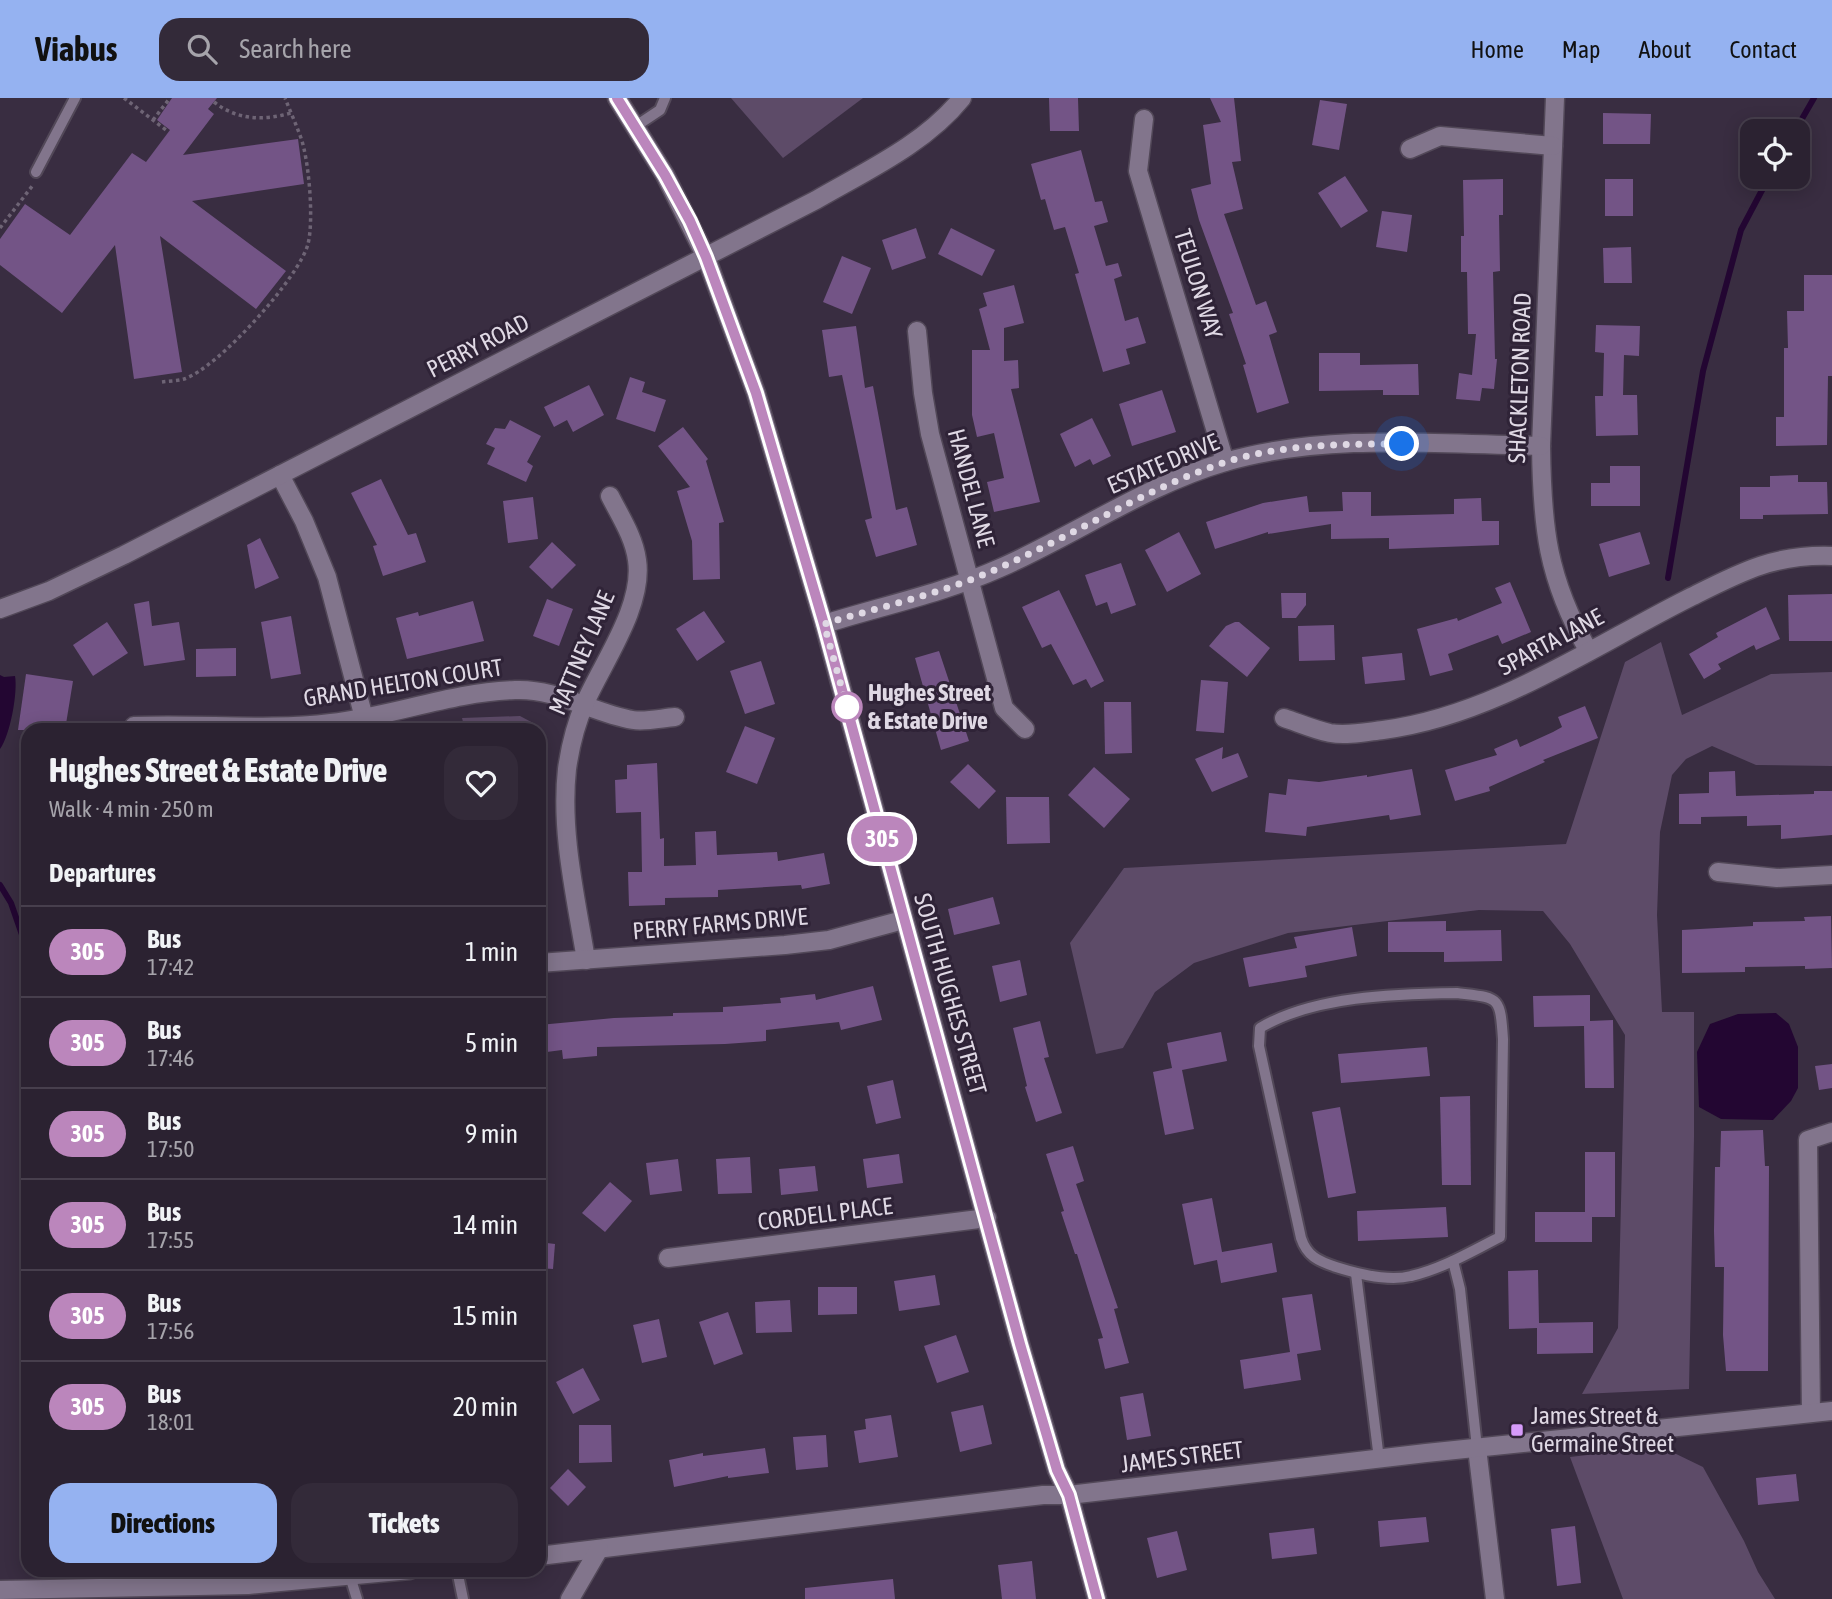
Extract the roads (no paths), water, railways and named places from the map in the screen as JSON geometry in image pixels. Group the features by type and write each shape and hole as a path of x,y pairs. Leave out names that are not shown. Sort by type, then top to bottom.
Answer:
{"street":[{"name":"SOUTH HUGHES STREET","path":"617,98 665,175 706,257 756,393 824,624 903,920 1057,1470 1069,1495 1097,1599"},
{"name":"PERRY ROAD","path":"0,609 62,585 816,200 881,162 937,124 962,98"},
{"name":"SHACKLETON ROAD","path":"1555,98 1541,446 1542,501 1550,561 1588,650"},
{"name":"TEULON WAY","path":"1144,119 1138,171 1225,462"},
{"path":"1410,149 1440,136 1553,146"},
{"name":"HANDEL LANE","path":"917,331 930,434 1004,708 1024,729"},
{"name":"ESTATE DRIVE","path":"824,624 970,580 1002,567 1147,494 1225,462 1307,447 1341,444 1541,446"},
{"path":"280,475 304,521 327,578 364,718"},
{"name":"MATTNEY LANE","path":"586,960 568,834 568,768 584,705 625,621 638,582 637,559 631,538 610,496"},
{"name":"SPARTA LANE","path":"1284,718 1329,733 1360,733 1443,718 1510,693 1753,566 1795,556 1832,556"},
{"name":"GRAND HELTON COURT","path":"326,723 364,718 483,692 517,689 550,693 634,720 675,717"},
{"path":"1718,872 1777,878 1832,875"},
{"name":"PERRY FARMS DRIVE","path":"546,963 796,944 829,940 903,920"},
{"path":"1811,1413 1808,1140 1832,1132"},
{"name":"CORDELL PLACE","path":"668,1258 987,1218"},
{"name":"JAMES STREET","path":"546,1555 1019,1498 1069,1495 1832,1411"},
{"path":"1477,1448 1495,1599"},
{"path":"570,1599 599,1549"},
{"path":"0,1590 248,1585 339,1577"}],"lane":[{"path":"36,172 75,98"},
{"path":"636,126 660,110 665,98"},
{"path":"1457,993 1490,997 1497,1003 1501,1011 1503,1039 1500,1237 1453,1261 1409,1277 1356,1274 1311,1257 1305,1249 1259,1046 1260,1028 1290,1014 1371,998 1457,993"},
{"path":"1453,1261 1460,1289 1477,1448"},
{"path":"1356,1274 1379,1459"},
{"path":"350,1577 357,1599"},
{"path":"458,1577 463,1599"}],"waterway":[{"path":"1802,119 1814,98"},
{"path":"1668,578 1703,371 1741,230 1763,189"},
{"path":"0,885 11,903 21,932"},
{"path":"41,1599 46,1577"}],"place":[{"name":"Hughes Street & Estate Drive","path":"847,707"},
{"name":"James Street & Germaine Street","path":"1517,1430"}]}
